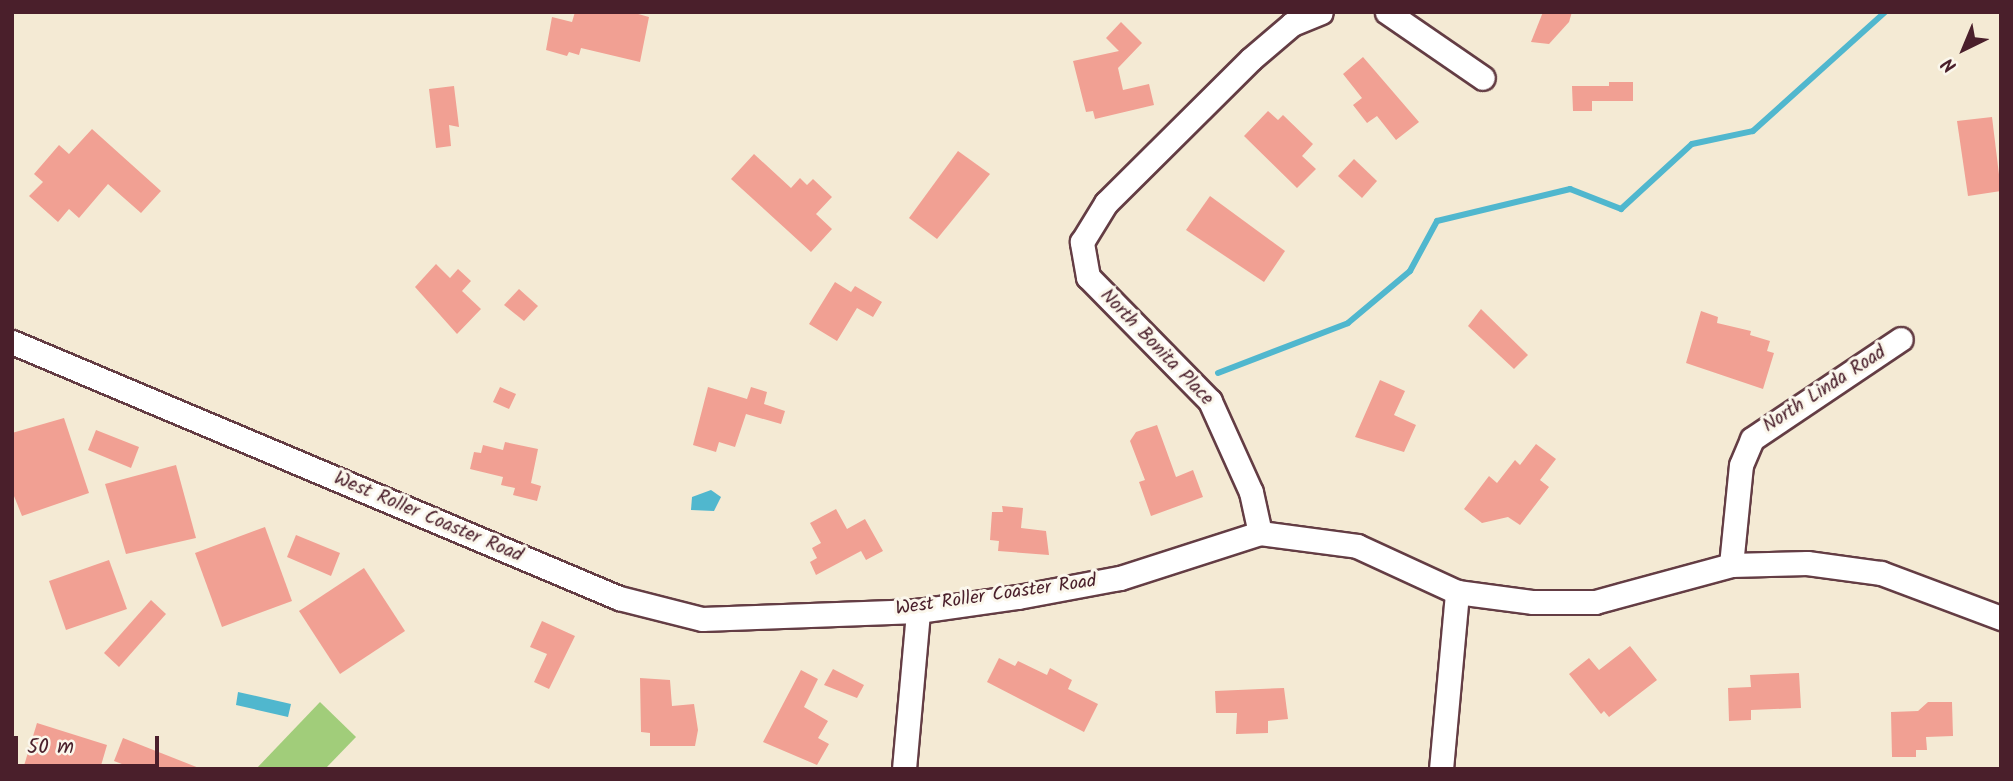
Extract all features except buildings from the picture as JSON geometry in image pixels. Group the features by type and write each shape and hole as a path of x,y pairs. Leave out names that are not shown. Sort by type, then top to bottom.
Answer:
{"street":[{"name":"North Bonita Place","path":"1260,533 1247,479 1210,401 1088,277 1083,242 1105,203 1251,59 1292,24 1321,12"},
{"path":"1387,12 1483,78"},
{"name":"North Linda Road","path":"1731,565 1741,465 1752,439 1901,340"},
{"name":"West Roller Coaster Road","path":"12,342 619,598 702,619 918,611 1120,578 1260,533 1357,545 1457,592 1532,602 1595,602 1731,565 1807,563 1881,573 2001,618"},
{"path":"1441,769 1457,592"},
{"path":"904,769 918,611"}],"green space":[{"path":"320,702 356,737 325,769 256,769"}],"water":[{"path":"711,490 721,497 714,511 691,510 692,497"},
{"path":"238,692 291,704 288,717 236,705"}],"waterway":[{"path":"1218,373 1348,323 1410,271 1437,221 1570,189 1621,209 1692,144 1753,131 1885,12"}]}
